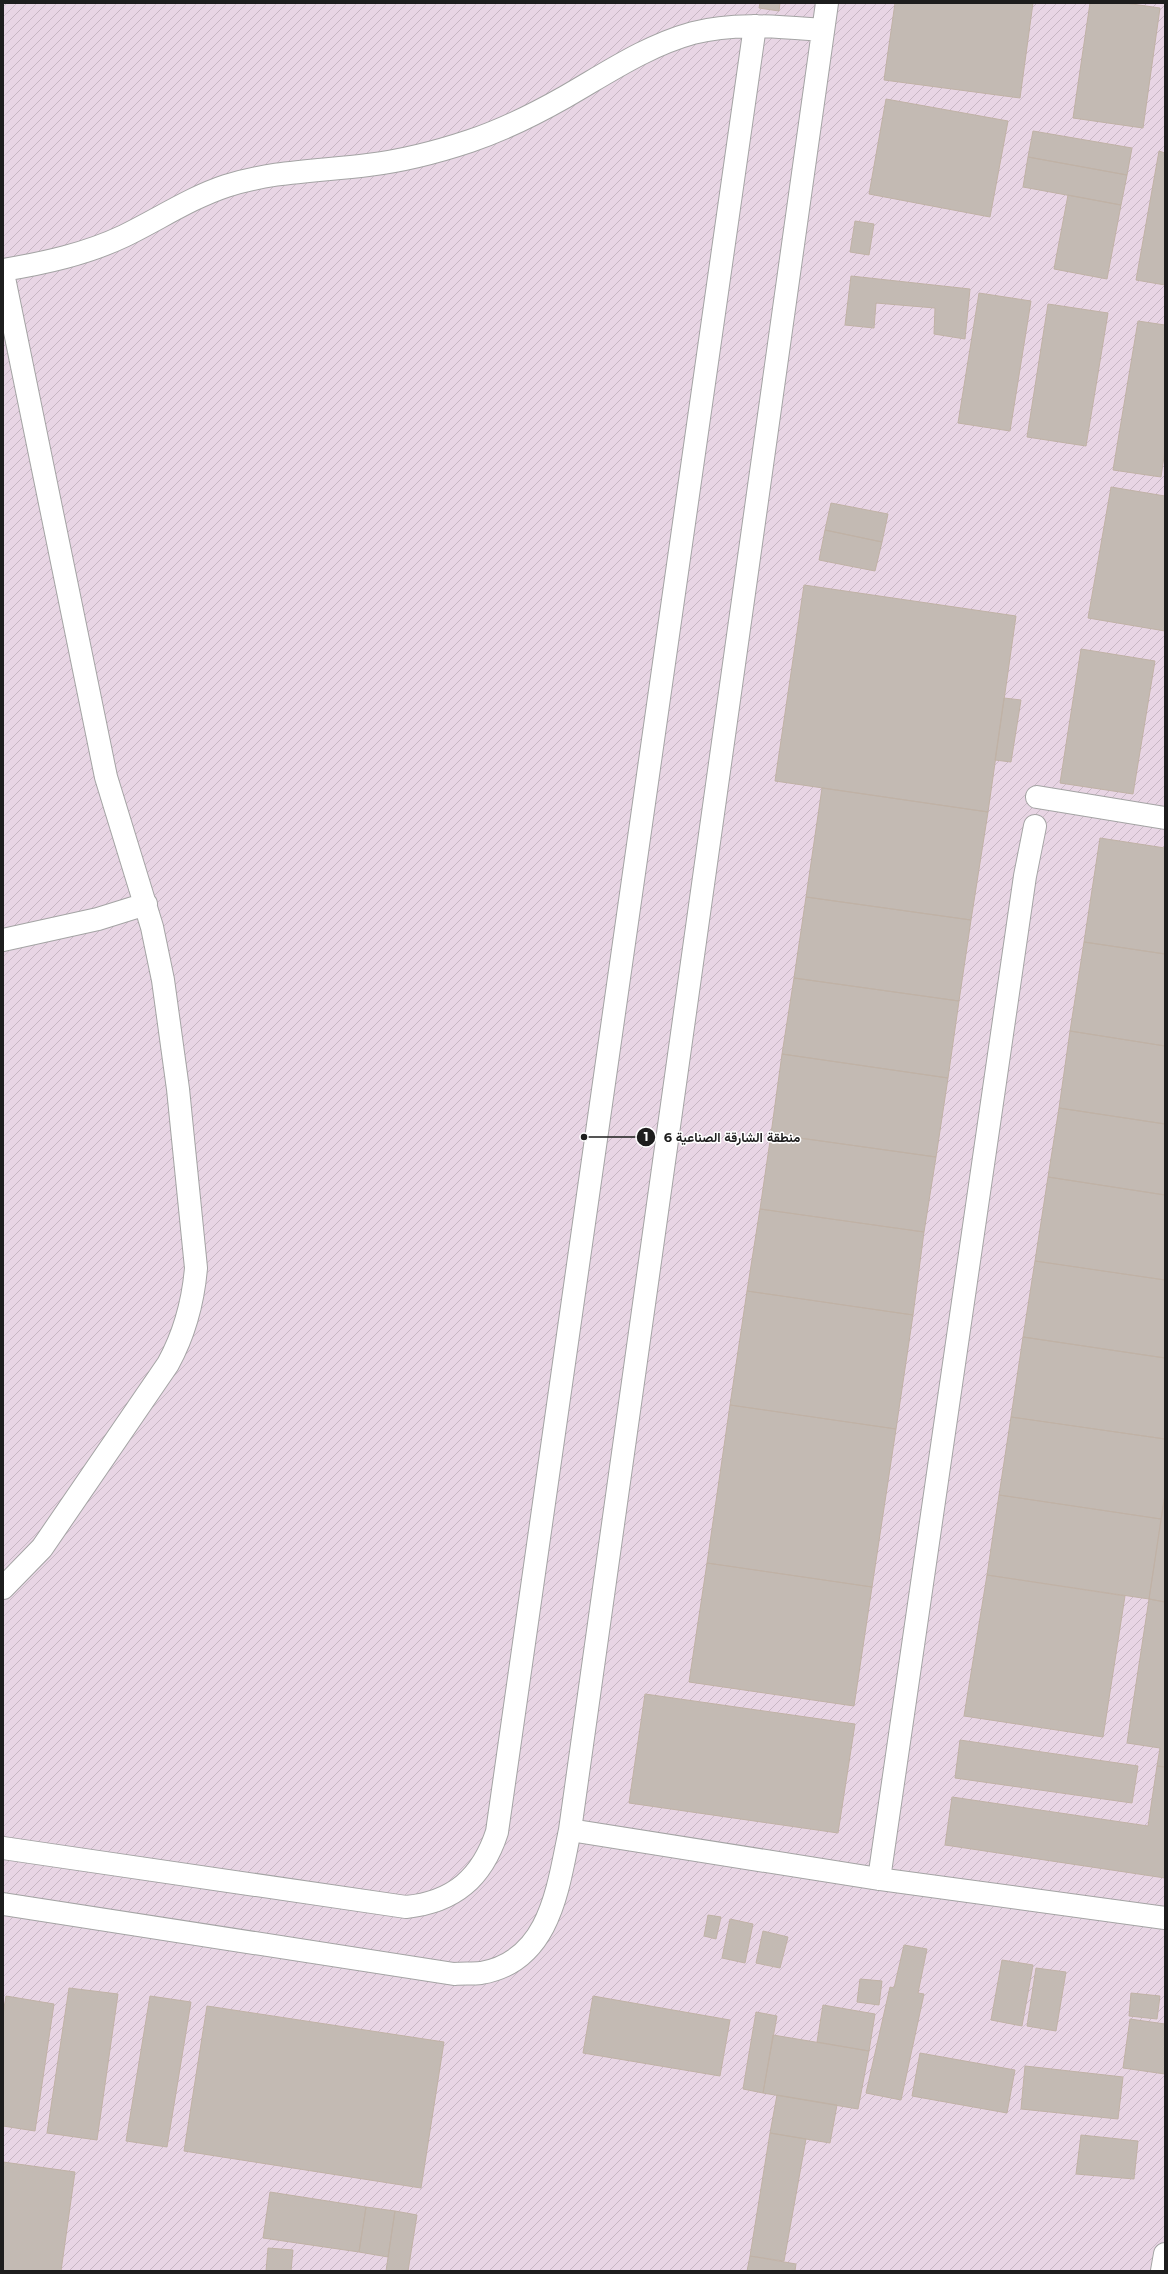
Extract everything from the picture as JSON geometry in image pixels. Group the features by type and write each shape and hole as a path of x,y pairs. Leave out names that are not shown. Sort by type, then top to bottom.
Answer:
{"street":[{"path":"3,1904 454,1974 482,1972 508,1963 530,1946 546,1923 555,1897 570,1830 827,3"},
{"path":"3,270 61,259 92,249 150,223 200,196 226,186 282,174 370,165 422,155 471,140 519,121 564,98 634,56 663,43 694,33 726,27 755,26 823,30"},
{"path":"3,1848 406,1907 424,1905 441,1899 457,1890 483,1865 491,1849 499,1816 755,26"},
{"path":"3,273 106,777 146,904 163,980 178,1090 196,1268 194,1295 180,1342 168,1364 42,1548 3,1588"},
{"path":"1037,797 1165,818"},
{"path":"879,1879 1024,884 1036,826"},
{"path":"3,940 98,919 146,904"},
{"path":"570,1830 879,1879 1165,1918"},
{"path":"1162,2271 1165,2254"}],"shaded area":[{"path":"3,3 1165,3 1165,2271 3,2271"}],"building":[{"path":"760,3 780,3 779,11 759,8"},
{"path":"895,3 1033,3 1020,98 884,80"},
{"path":"1090,3 1125,3 1160,8 1143,128 1073,118"},
{"path":"886,99 1008,121 990,217 869,194"},
{"path":"1033,131 1132,148 1127,175 1028,157"},
{"path":"1159,151 1165,153 1165,285 1136,280"},
{"path":"1028,157 1127,175 1121,205 1023,187"},
{"path":"1068,195 1121,205 1107,279 1054,269"},
{"path":"855,221 874,224 869,255 850,252"},
{"path":"851,276 970,289 965,339 934,334 935,308 876,303 874,328 845,325"},
{"path":"979,293 1031,301 1010,431 958,423"},
{"path":"1048,304 1108,313 1086,446 1027,437"},
{"path":"1138,321 1165,325 1165,450 1161,477 1113,470"},
{"path":"1111,487 1165,496 1165,631 1088,618"},
{"path":"831,503 888,514 882,542 825,530"},
{"path":"825,530 882,542 875,571 819,560"},
{"path":"804,585 1016,616 988,812 775,781"},
{"path":"1081,649 1155,661 1133,794 1060,783"},
{"path":"1004,698 1021,700 1011,762 995,760"},
{"path":"822,788 988,812 971,920 806,897"},
{"path":"1100,838 1165,848 1165,954 1084,942"},
{"path":"806,897 971,920 959,1001 794,978"},
{"path":"1084,942 1165,954 1165,1046 1070,1031"},
{"path":"794,978 959,1001 948,1078 782,1054"},
{"path":"1070,1031 1165,1046 1165,1124 1059,1108"},
{"path":"782,1054 948,1078 936,1157 771,1134"},
{"path":"1059,1108 1165,1124 1165,1195 1048,1177"},
{"path":"771,1134 936,1157 924,1232 760,1209"},
{"path":"1048,1177 1165,1195 1165,1280 1035,1261"},
{"path":"760,1209 924,1232 913,1315 747,1291"},
{"path":"1035,1261 1165,1280 1165,1358 1023,1337"},
{"path":"747,1291 913,1315 896,1429 730,1405"},
{"path":"1023,1337 1165,1358 1165,1439 1011,1417"},
{"path":"730,1405 896,1429 872,1587 707,1563"},
{"path":"1011,1417 1165,1439 1165,1495 1161,1519 999,1495"},
{"path":"999,1495 1161,1519 1149,1599 987,1575"},
{"path":"1165,1495 1165,1602 1149,1599"},
{"path":"707,1563 872,1587 854,1706 689,1682"},
{"path":"987,1575 1125,1596 1103,1737 964,1716"},
{"path":"1149,1599 1165,1602 1165,1767 1157,1766 1160,1748 1127,1743"},
{"path":"645,1694 855,1724 838,1833 629,1803"},
{"path":"960,1740 1138,1766 1132,1803 955,1778"},
{"path":"1157,1766 1165,1767 1165,1878 945,1845 952,1797 1148,1826"},
{"path":"708,1915 721,1917 716,1939 704,1936"},
{"path":"730,1919 753,1924 745,1963 722,1958"},
{"path":"763,1931 788,1937 780,1968 756,1963"},
{"path":"904,1945 927,1949 918,1993 924,1994 901,2100 866,2093 890,1987 894,1988"},
{"path":"1002,1960 1033,1965 1022,2026 991,2020"},
{"path":"1036,1968 1066,1972 1056,2031 1027,2026"},
{"path":"860,1979 882,1981 879,2005 857,2002"},
{"path":"69,1988 118,1994 97,2140 47,2133"},
{"path":"1131,1993 1160,1996 1157,2019 1129,2016"},
{"path":"6,1996 54,2004 35,2131 3,2126 3,2014"},
{"path":"150,1996 191,2002 167,2147 126,2141"},
{"path":"593,1996 730,2020 720,2076 583,2053"},
{"path":"823,2005 875,2014 869,2051 817,2042"},
{"path":"207,2006 444,2042 421,2188 184,2151"},
{"path":"756,2012 777,2016 763,2093 743,2089"},
{"path":"1130,2019 1165,2024 1165,2074 1123,2068"},
{"path":"773,2035 869,2051 858,2109 763,2093"},
{"path":"920,2053 1015,2070 1007,2113 912,2096"},
{"path":"1025,2066 1123,2077 1118,2119 1021,2109"},
{"path":"777,2095 837,2105 830,2143 770,2133"},
{"path":"770,2133 806,2139 784,2261 750,2256"},
{"path":"1081,2135 1138,2141 1134,2179 1076,2174"},
{"path":"3,2162 75,2172 61,2271 3,2271"},
{"path":"270,2192 366,2207 359,2252 263,2238"},
{"path":"366,2207 395,2211 388,2257 359,2252"},
{"path":"395,2211 417,2215 408,2271 386,2271"},
{"path":"268,2248 293,2250 291,2271 266,2271"},
{"path":"750,2256 796,2264 795,2271 747,2271"}],"place":[{"name":"منطقة الشارقة الصناعية 6","path":"584,1137"}]}
